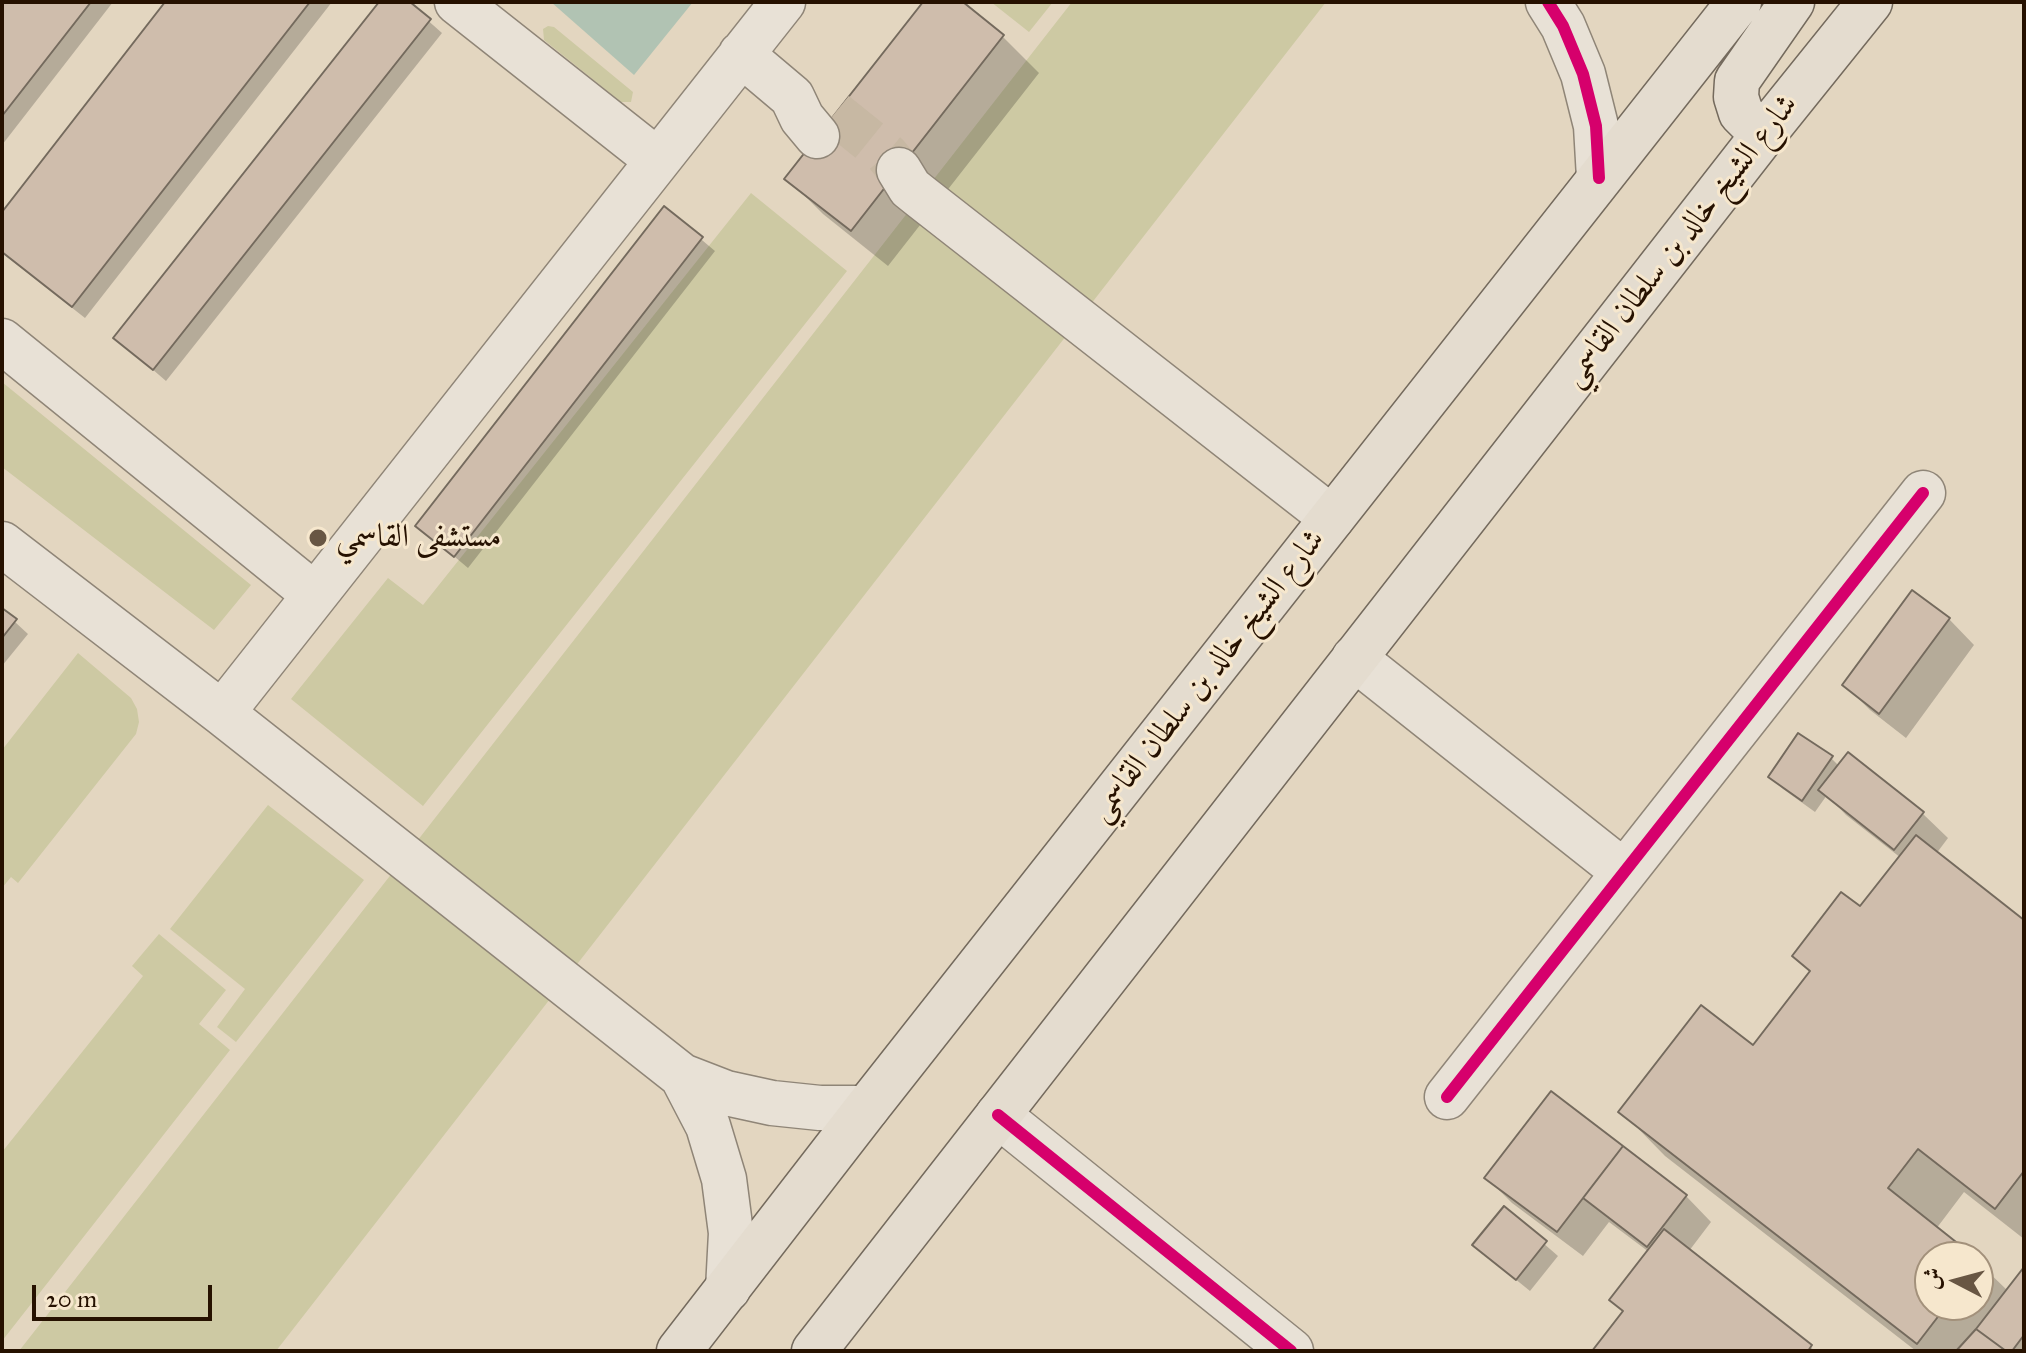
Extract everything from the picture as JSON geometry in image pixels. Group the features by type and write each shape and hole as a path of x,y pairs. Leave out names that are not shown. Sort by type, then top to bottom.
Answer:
{"main road":[{"name":"شارع الشيخ خالد بن سلطان القاسمي","path":"679,1351 1739,2"},
{"path":"1767,130 1752,124 1741,113 1736,97 1737,81 1792,2"},
{"name":"شارع الشيخ خالد بن سلطان القاسمي","path":"814,1351 1870,2"}],"street":[{"path":"457,2 657,160"},
{"path":"222,713 783,2"},
{"path":"1548,2 1563,26 1583,74 1596,126 1599,178"},
{"path":"741,54 792,97 815,102 826,125"},
{"path":"898,181 1332,518"},
{"path":"2,341 315,595"},
{"path":"1447,1097 1923,493"},
{"path":"2,544 222,713 682,1076 726,1093 772,1103 820,1108 867,1108"},
{"path":"1354,658 1624,872"},
{"path":"682,1076 708,1126 724,1179 731,1233 728,1289"},
{"path":"998,1115 1291,1351"}],"shaded area":[{"path":"551,2 693,2 634,75"},
{"path":"991,2 1053,2 1029,32"},
{"path":"1072,2 1326,2 276,1351 19,1351"},
{"path":"554,27 633,92 631,102 621,102 544,40 543,29"},
{"path":"751,193 847,271 423,806 291,699 388,578 423,605"},
{"path":"2,382 251,585 214,630 2,467"},
{"path":"78,653 131,698 139,722 136,734 18,883 11,877 2,888 2,750"},
{"path":"268,805 364,880 236,1042 217,1027 245,989 170,929"},
{"path":"159,934 226,990 199,1024 230,1050 2,1341 2,1152 143,976 132,966"}],"building":[{"path":"2,2 91,2 2,116"},
{"path":"165,2 310,2 72,307 2,252 2,212"},
{"path":"379,2 410,2 431,19 153,370 113,338"},
{"path":"923,2 963,2 1004,35 851,231 784,179"},
{"path":"664,206 703,237 454,557 415,526"},
{"path":"1912,590 1950,618 1879,714 1842,685"},
{"path":"2,608 17,619 2,638"},
{"path":"1798,733 1833,756 1802,801 1768,777"},
{"path":"1848,752 1924,812 1894,850 1818,790"},
{"path":"1916,835 2024,920 2024,1171 1995,1209 1918,1149 1888,1188 1955,1241 1914,1241 1914,1321 1935,1321 1917,1344 1618,1112 1701,1005 1753,1045 1810,971 1792,956 1841,892 1860,906"},
{"path":"1551,1091 1623,1146 1557,1232 1484,1178"},
{"path":"1623,1146 1687,1195 1647,1247 1583,1198"},
{"path":"1504,1206 1547,1241 1516,1280 1472,1245"},
{"path":"1664,1229 1812,1345 1808,1351 1592,1351 1623,1311 1609,1300"},
{"path":"2024,1267 2024,1335 2012,1351 2006,1351 1976,1329 1982,1321 1994,1321 1994,1306"},
{"path":"1976,1329 2006,1351 1956,1351"}],"tunnel":[{"path":"835,113 887,155 899,170"}],"cycle path":[{"path":"1548,2 1563,26 1583,74 1596,126 1599,178"},
{"path":"1447,1097 1923,493"},
{"path":"998,1115 1291,1351"}],"place":[{"name":"مستشفى القاسمي","path":"318,538"}]}
